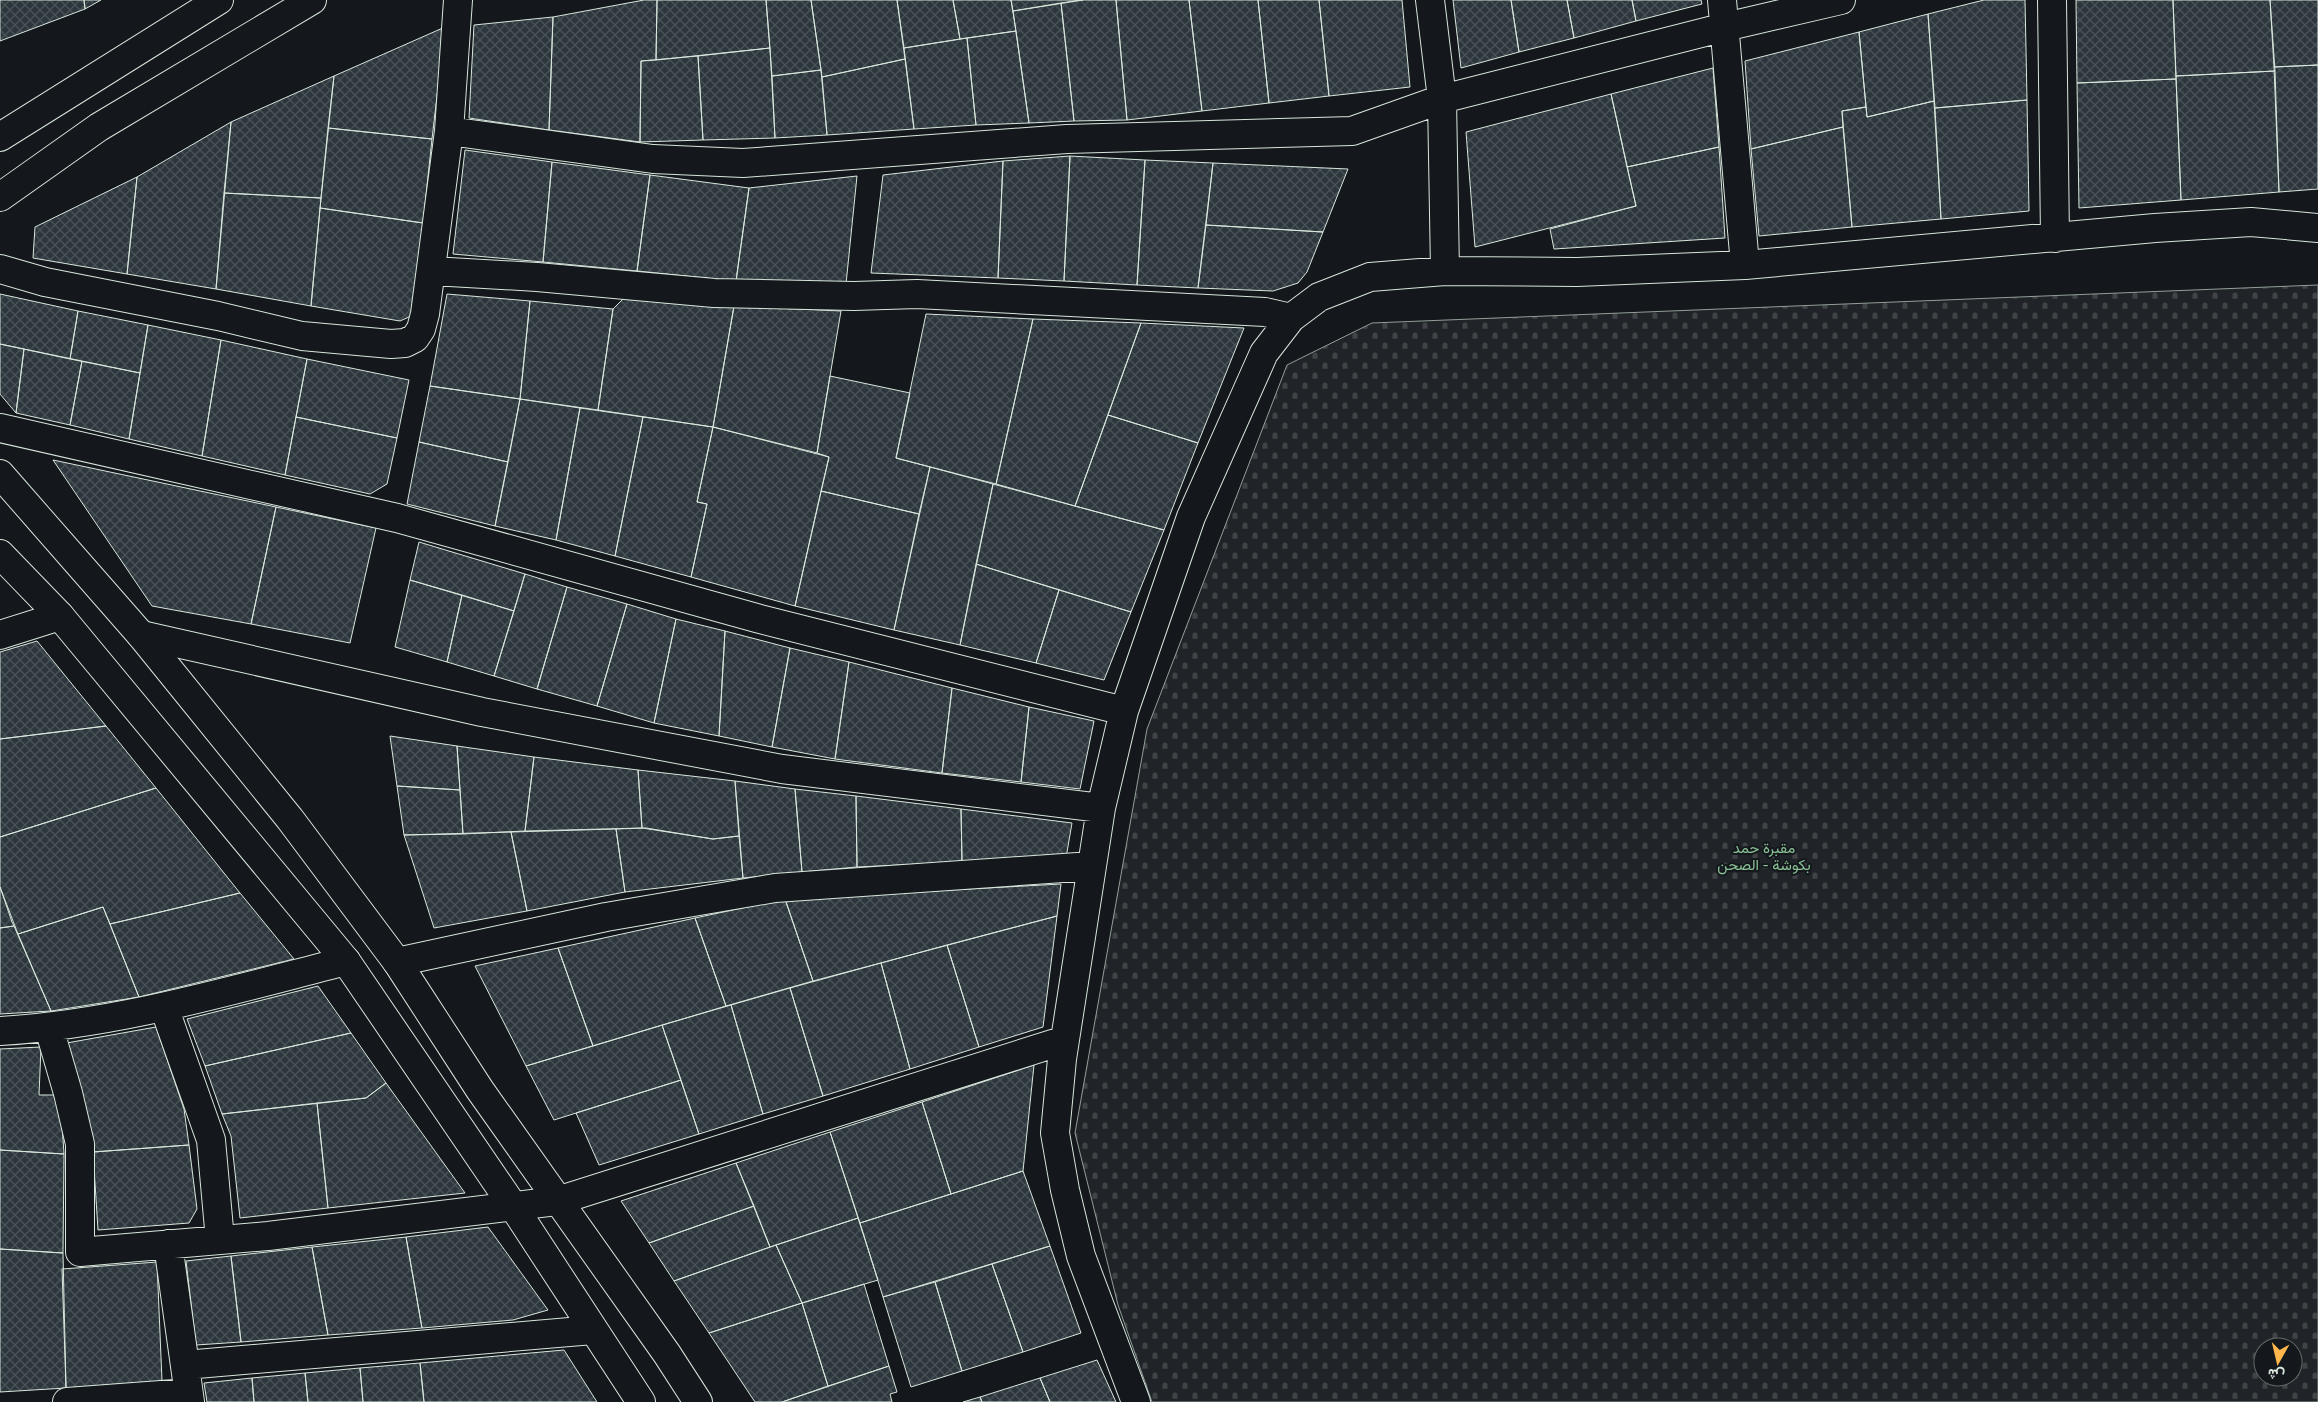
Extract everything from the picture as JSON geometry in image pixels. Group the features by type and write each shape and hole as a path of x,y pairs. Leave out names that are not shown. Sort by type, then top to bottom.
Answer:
{"street":[{"path":"0,137 219,0"},
{"path":"0,197 99,126 312,0"},
{"path":"0,269 45,282 218,316 302,336 405,344 415,338 421,329 432,271 449,132 458,0"},
{"path":"1430,0 1442,99 1445,271"},
{"path":"1722,0 1745,265"},
{"path":"449,132 653,159 743,163 1067,139 1352,131 1442,99 1725,27 1841,0"},
{"path":"2052,0 2055,238"},
{"path":"1136,1402 1081,1256 1057,1153 1055,1134 1056,1109 1065,1040 1101,808 1124,711 1195,508 1264,353 1291,318 1319,296 1370,277 1445,271 1576,272 1745,265 2154,228 2251,222 2318,228"},
{"path":"432,271 537,277 723,293 835,296 927,295 1265,312 1291,318"},
{"path":"0,428 397,518 760,619 1124,711"},
{"path":"0,474 141,635 290,819 397,962 480,1090 667,1354 698,1402"},
{"path":"0,554 60,616 346,961 513,1206 641,1402"},
{"path":"0,635 60,616"},
{"path":"141,635 482,712 782,769 1101,808"},
{"path":"397,962 606,917 775,888 1092,866"},
{"path":"0,1031 49,1028 164,1007 346,961"},
{"path":"164,1007 211,1140 220,1240"},
{"path":"49,1028 68,1092 80,1144 80,1252 268,1236 557,1201 1065,1040"},
{"path":"67,1402 189,1397 168,1244"},
{"path":"185,1365 593,1330"}],"green space":[{"name":"مقبرة حمد بكوشة - الصحن","path":"2318,285 2318,1402 1152,1402 1118,1305 1075,1133 1147,729 1287,365 1372,323"}],"building":[{"path":"0,0 84,0 85,9 0,41"},
{"path":"84,0 101,0 85,9"},
{"path":"644,0 657,0 656,60 641,61 640,142 549,130 553,17"},
{"path":"657,0 766,0 770,48 656,60"},
{"path":"766,0 811,0 821,70 772,76"},
{"path":"811,0 897,0 905,59 822,77"},
{"path":"897,0 953,0 960,39 904,48"},
{"path":"953,0 1011,0 1016,31 960,39"},
{"path":"1011,0 1083,0 1013,11"},
{"path":"1081,0 1116,0 1127,120 1074,121 1061,3"},
{"path":"1116,0 1189,0 1202,111 1127,120"},
{"path":"1189,0 1258,0 1269,103 1202,111"},
{"path":"1258,0 1319,0 1329,96 1269,103"},
{"path":"1319,0 1402,0 1410,87 1329,96"},
{"path":"1453,0 1511,0 1519,52 1461,68"},
{"path":"1511,0 1567,0 1574,38 1519,52"},
{"path":"1567,0 1632,0 1636,21 1574,38"},
{"path":"1632,0 1701,0 1702,4 1636,21"},
{"path":"1984,0 2025,0 2027,100 1935,108 1928,14"},
{"path":"2076,0 2173,0 2176,79 2077,83"},
{"path":"2173,0 2270,0 2275,71 2176,76"},
{"path":"2270,0 2318,0 2318,65 2274,67"},
{"path":"1061,3 1074,121 1029,123 1013,11"},
{"path":"1928,14 1934,101 1867,117 1859,32"},
{"path":"553,17 549,130 469,118 474,25"},
{"path":"445,27 432,139 328,128 334,76"},
{"path":"1016,31 1029,123 976,125 967,38"},
{"path":"1859,32 1866,107 1842,111 1843,127 1751,149 1745,61"},
{"path":"967,38 976,125 914,129 904,48"},
{"path":"770,48 775,138 703,140 698,56"},
{"path":"698,56 703,140 640,142 641,61"},
{"path":"905,59 914,129 827,135 822,77"},
{"path":"2318,65 2318,189 2279,192 2274,67"},
{"path":"1713,68 1719,147 1627,167 1611,94"},
{"path":"821,70 827,135 775,138 772,76"},
{"path":"2275,71 2279,192 2181,200 2176,76"},
{"path":"334,76 321,198 224,193 231,122"},
{"path":"2176,79 2181,200 2079,208 2077,83"},
{"path":"1611,94 1636,206 1475,247 1466,132"},
{"path":"2027,100 2029,211 1941,219 1935,108"},
{"path":"1934,101 1941,219 1852,227 1842,111 1866,107 1867,117"},
{"path":"231,122 216,289 127,274 137,177"},
{"path":"1843,127 1852,227 1759,236 1751,149"},
{"path":"328,128 432,139 423,223 320,208"},
{"path":"1719,147 1725,238 1554,249 1550,229 1636,206 1627,167"},
{"path":"465,150 552,162 543,262 453,254"},
{"path":"1070,156 1145,160 1137,285 1064,281"},
{"path":"1070,156 1064,281 998,278 1003,161"},
{"path":"1145,160 1213,163 1198,288 1137,285"},
{"path":"1003,161 998,278 871,273 883,175"},
{"path":"552,162 650,175 637,271 543,262"},
{"path":"1213,163 1348,169 1323,232 1206,225"},
{"path":"650,175 749,188 736,281 637,271"},
{"path":"857,176 846,284 736,281 749,188"},
{"path":"137,177 127,274 33,258 35,227"},
{"path":"224,193 321,198 311,306 216,289"},
{"path":"320,208 423,223 413,311 409,317 400,321 311,306"},
{"path":"1206,225 1323,232 1307,272 1298,283 1273,291 1198,288"},
{"path":"0,294 78,311 70,359 0,344"},
{"path":"447,294 530,301 520,399 430,386"},
{"path":"625,297 734,306 713,427 598,410 613,309"},
{"path":"530,301 613,309 598,410 520,399"},
{"path":"734,306 841,311 817,453 713,427"},
{"path":"78,311 148,325 140,373 70,359"},
{"path":"926,314 1033,319 996,484 896,458"},
{"path":"1033,319 1141,323 1075,506 996,484"},
{"path":"1141,323 1244,328 1198,443 1108,415"},
{"path":"148,325 221,340 202,456 129,439"},
{"path":"221,340 307,359 285,475 202,456"},
{"path":"0,344 24,349 16,413 0,394"},
{"path":"24,349 82,361 70,425 16,413"},
{"path":"307,359 409,380 397,438 296,417"},
{"path":"82,361 140,373 129,439 70,425"},
{"path":"830,376 910,393 896,458 930,467 919,514 821,491 829,457 817,453"},
{"path":"430,386 520,399 508,462 419,442"},
{"path":"520,399 580,408 556,540 495,526"},
{"path":"580,408 643,417 615,556 556,540"},
{"path":"1108,415 1198,443 1164,530 1075,506"},
{"path":"296,417 397,438 387,484 370,494 285,475"},
{"path":"643,417 713,427 697,502 707,504 691,577 615,556"},
{"path":"713,427 829,457 795,606 691,577 707,504 697,502"},
{"path":"419,442 508,462 495,526 407,504"},
{"path":"53,460 276,507 251,624 152,606"},
{"path":"930,467 993,484 960,645 894,630"},
{"path":"993,484 1164,530 1131,612 976,564"},
{"path":"821,491 919,514 894,630 795,606"},
{"path":"276,507 376,528 350,643 251,624"},
{"path":"419,542 525,574 514,611 410,580"},
{"path":"976,564 1059,590 1036,663 960,645"},
{"path":"525,574 567,587 537,689 494,676"},
{"path":"410,580 462,595 447,662 395,647"},
{"path":"567,587 627,604 597,706 537,689"},
{"path":"1059,590 1131,612 1104,680 1036,663"},
{"path":"462,595 514,611 494,676 447,662"},
{"path":"627,604 676,619 654,723 597,706"},
{"path":"676,619 725,631 719,736 654,723"},
{"path":"725,631 790,648 772,747 719,736"},
{"path":"37,641 106,726 0,739 0,652"},
{"path":"790,648 849,662 835,759 772,747"},
{"path":"849,662 952,688 942,773 835,759"},
{"path":"952,688 1029,707 1021,782 942,773"},
{"path":"1029,707 1094,721 1080,789 1021,782"},
{"path":"106,726 156,788 0,837 0,739"},
{"path":"390,736 457,746 460,790 397,786"},
{"path":"457,746 534,757 525,831 463,834"},
{"path":"534,757 638,770 642,828 525,831"},
{"path":"638,770 735,781 739,836 713,839 642,828"},
{"path":"735,781 795,789 802,872 743,878"},
{"path":"397,786 460,790 463,834 404,835"},
{"path":"156,788 240,893 110,924 103,907 18,934 0,887 0,837"},
{"path":"795,789 856,796 857,867 802,872"},
{"path":"856,796 961,809 962,862 857,867"},
{"path":"961,809 1072,823 1066,858 962,862"},
{"path":"646,828 713,839 739,836 743,878 625,892 616,829"},
{"path":"616,829 625,892 527,911 511,832"},
{"path":"511,832 527,911 434,928 404,835"},
{"path":"1061,884 1057,916 813,981 785,899"},
{"path":"0,887 12,922 14,926 0,928"},
{"path":"240,893 294,959 139,997 110,924"},
{"path":"785,899 813,981 726,1006 695,918"},
{"path":"103,907 139,997 51,1011 18,934"},
{"path":"1057,916 1043,1027 979,1047 947,945"},
{"path":"695,918 726,1006 593,1046 558,948"},
{"path":"14,926 51,1011 0,1014 0,928"},
{"path":"947,945 979,1047 910,1069 881,963"},
{"path":"558,948 593,1046 526,1066 475,966"},
{"path":"881,963 910,1069 823,1096 790,988"},
{"path":"318,986 351,1033 205,1066 187,1019"},
{"path":"790,988 823,1096 763,1114 731,1005"},
{"path":"731,1005 763,1114 699,1134 662,1025"},
{"path":"662,1025 681,1080 554,1120 526,1066"},
{"path":"156,1027 184,1109 189,1145 93,1152 61,1044"},
{"path":"351,1033 386,1083 366,1098 222,1114 205,1066"},
{"path":"41,1047 39,1095 60,1095 64,1154 0,1150 0,1049"},
{"path":"1034,1065 1023,1171 951,1194 922,1102"},
{"path":"681,1080 699,1134 599,1165 576,1113"},
{"path":"386,1083 465,1193 328,1208 317,1103 366,1098"},
{"path":"922,1102 951,1194 860,1223 830,1132"},
{"path":"317,1103 328,1208 240,1218 231,1136 222,1114"},
{"path":"830,1132 858,1218 770,1247 736,1163"},
{"path":"189,1145 197,1209 189,1223 98,1230 93,1152"},
{"path":"0,1150 64,1154 63,1253 0,1249"},
{"path":"736,1163 754,1206 649,1243 621,1201"},
{"path":"1023,1171 1050,1246 883,1297 860,1223"},
{"path":"754,1206 770,1247 674,1281 649,1243"},
{"path":"858,1218 878,1280 802,1303 776,1245"},
{"path":"488,1227 548,1310 513,1320 422,1328 406,1237"},
{"path":"406,1237 422,1328 328,1335 312,1247"},
{"path":"776,1245 802,1303 709,1333 674,1281"},
{"path":"1050,1246 1081,1333 1023,1352 992,1264"},
{"path":"312,1247 328,1335 241,1342 231,1256"},
{"path":"0,1249 63,1253 66,1388 0,1392"},
{"path":"231,1256 241,1342 196,1345 186,1261"},
{"path":"157,1262 162,1381 66,1388 62,1269"},
{"path":"992,1264 1023,1352 962,1371 935,1282"},
{"path":"935,1282 962,1371 911,1387 883,1297"},
{"path":"864,1284 889,1366 828,1386 802,1303"},
{"path":"802,1303 828,1386 782,1402 755,1402 709,1333"},
{"path":"564,1350 597,1402 424,1402 420,1363"},
{"path":"1097,1360 1116,1402 1050,1402 1040,1378"},
{"path":"420,1363 424,1402 363,1402 360,1368"},
{"path":"889,1366 897,1392 890,1394 892,1402 782,1402"},
{"path":"360,1368 363,1402 308,1402 305,1373"},
{"path":"305,1373 308,1402 254,1402 252,1378"},
{"path":"252,1378 254,1402 207,1402 204,1383"},
{"path":"1040,1378 1050,1402 982,1402 980,1397"},
{"path":"980,1397 982,1402 963,1402"}]}
